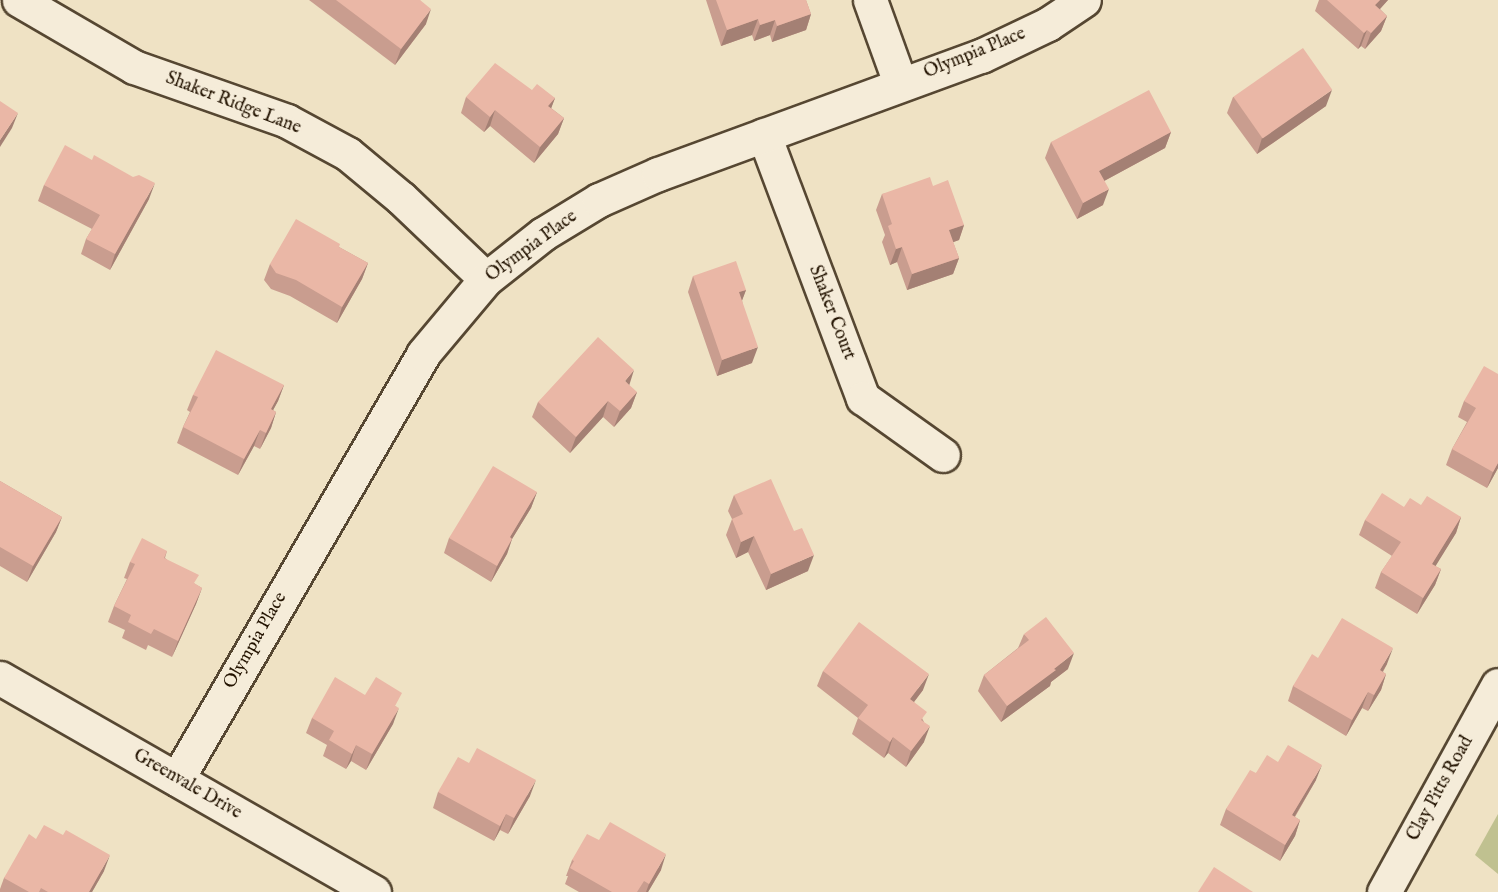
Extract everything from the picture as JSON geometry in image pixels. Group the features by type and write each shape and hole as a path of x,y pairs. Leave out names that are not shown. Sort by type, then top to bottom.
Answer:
{"street":[{"name":"Shaker Ridge Lane","path":"19,0 134,67 287,121 348,154 401,198 486,279"},
{"path":"870,0 900,83"},
{"name":"Olympia Place","path":"177,779 423,354 486,279 543,234 599,200 658,174 900,83 981,56 1048,24 1084,0"},
{"name":"Shaker Court","path":"764,135 863,398 943,455"},
{"name":"Greenvale Drive","path":"0,678 374,892"},
{"name":"Clay Pitts Road","path":"1384,892 1498,685"}],"green space":[{"path":"1498,814 1498,874 1475,855"}],"building":[{"path":"336,0 420,0 431,9 401,49"},
{"path":"716,0 806,0 811,14 777,26 775,20 760,25 758,19 727,30"},
{"path":"1327,0 1380,0 1375,5 1387,16 1371,33 1367,30 1364,33"},
{"path":"1303,48 1332,90 1263,139 1233,97"},
{"path":"495,63 532,90 537,84 555,98 548,106 564,118 540,147 495,110 490,117 466,97"},
{"path":"1149,90 1171,132 1099,171 1109,189 1083,203 1051,142"},
{"path":"0,101 18,113 0,140"},
{"path":"65,145 92,160 94,155 133,177 139,175 155,183 115,254 86,239 100,215 44,185"},
{"path":"930,177 933,186 948,180 964,225 949,230 959,258 912,274 902,247 896,249 888,226 892,224 882,194"},
{"path":"296,219 368,263 342,307 296,280 276,273 270,264"},
{"path":"736,261 746,290 739,292 758,347 722,360 693,276"},
{"path":"598,337 634,370 625,381 637,392 620,411 608,401 576,437 538,402"},
{"path":"216,350 284,385 271,409 276,412 266,433 260,430 244,459 183,427 198,397 193,395"},
{"path":"1484,366 1498,374 1498,463 1493,472 1452,449 1476,408 1464,401"},
{"path":"493,466 537,492 510,537 512,539 497,566 449,538"},
{"path":"771,479 794,531 802,528 814,555 771,574 754,536 741,542 732,519 743,514 734,495"},
{"path":"0,481 62,517 33,566 0,547"},
{"path":"1382,493 1404,507 1410,498 1421,505 1427,496 1461,517 1432,564 1441,569 1423,598 1381,572 1401,542 1365,520"},
{"path":"142,538 167,551 164,558 199,575 194,583 202,588 178,641 154,629 151,634 128,622 131,615 114,606 135,564 130,562"},
{"path":"1046,617 1074,653 1054,669 1056,670 1007,706 984,675 1029,640 1024,634"},
{"path":"1342,618 1393,648 1380,670 1386,674 1374,695 1368,692 1352,720 1293,686 1312,654 1318,658"},
{"path":"859,622 929,674 910,699 927,712 921,720 930,726 911,751 893,737 890,742 858,718 868,705 823,671"},
{"path":"335,677 365,695 376,677 402,693 395,706 399,708 372,754 356,745 352,754 329,740 334,731 312,718"},
{"path":"1288,745 1322,765 1292,815 1300,820 1285,845 1226,809 1250,770 1256,773 1267,755 1278,762"},
{"path":"477,748 536,780 514,818 506,814 500,826 438,792 458,757 469,763"},
{"path":"610,822 666,854 649,884 644,881 637,892 612,892 570,868 587,834 599,840"},
{"path":"44,825 63,835 66,830 110,855 89,892 48,892 41,888 39,892 29,892 4,878 29,834 36,839"},
{"path":"1214,867 1253,892 1198,892"}]}
